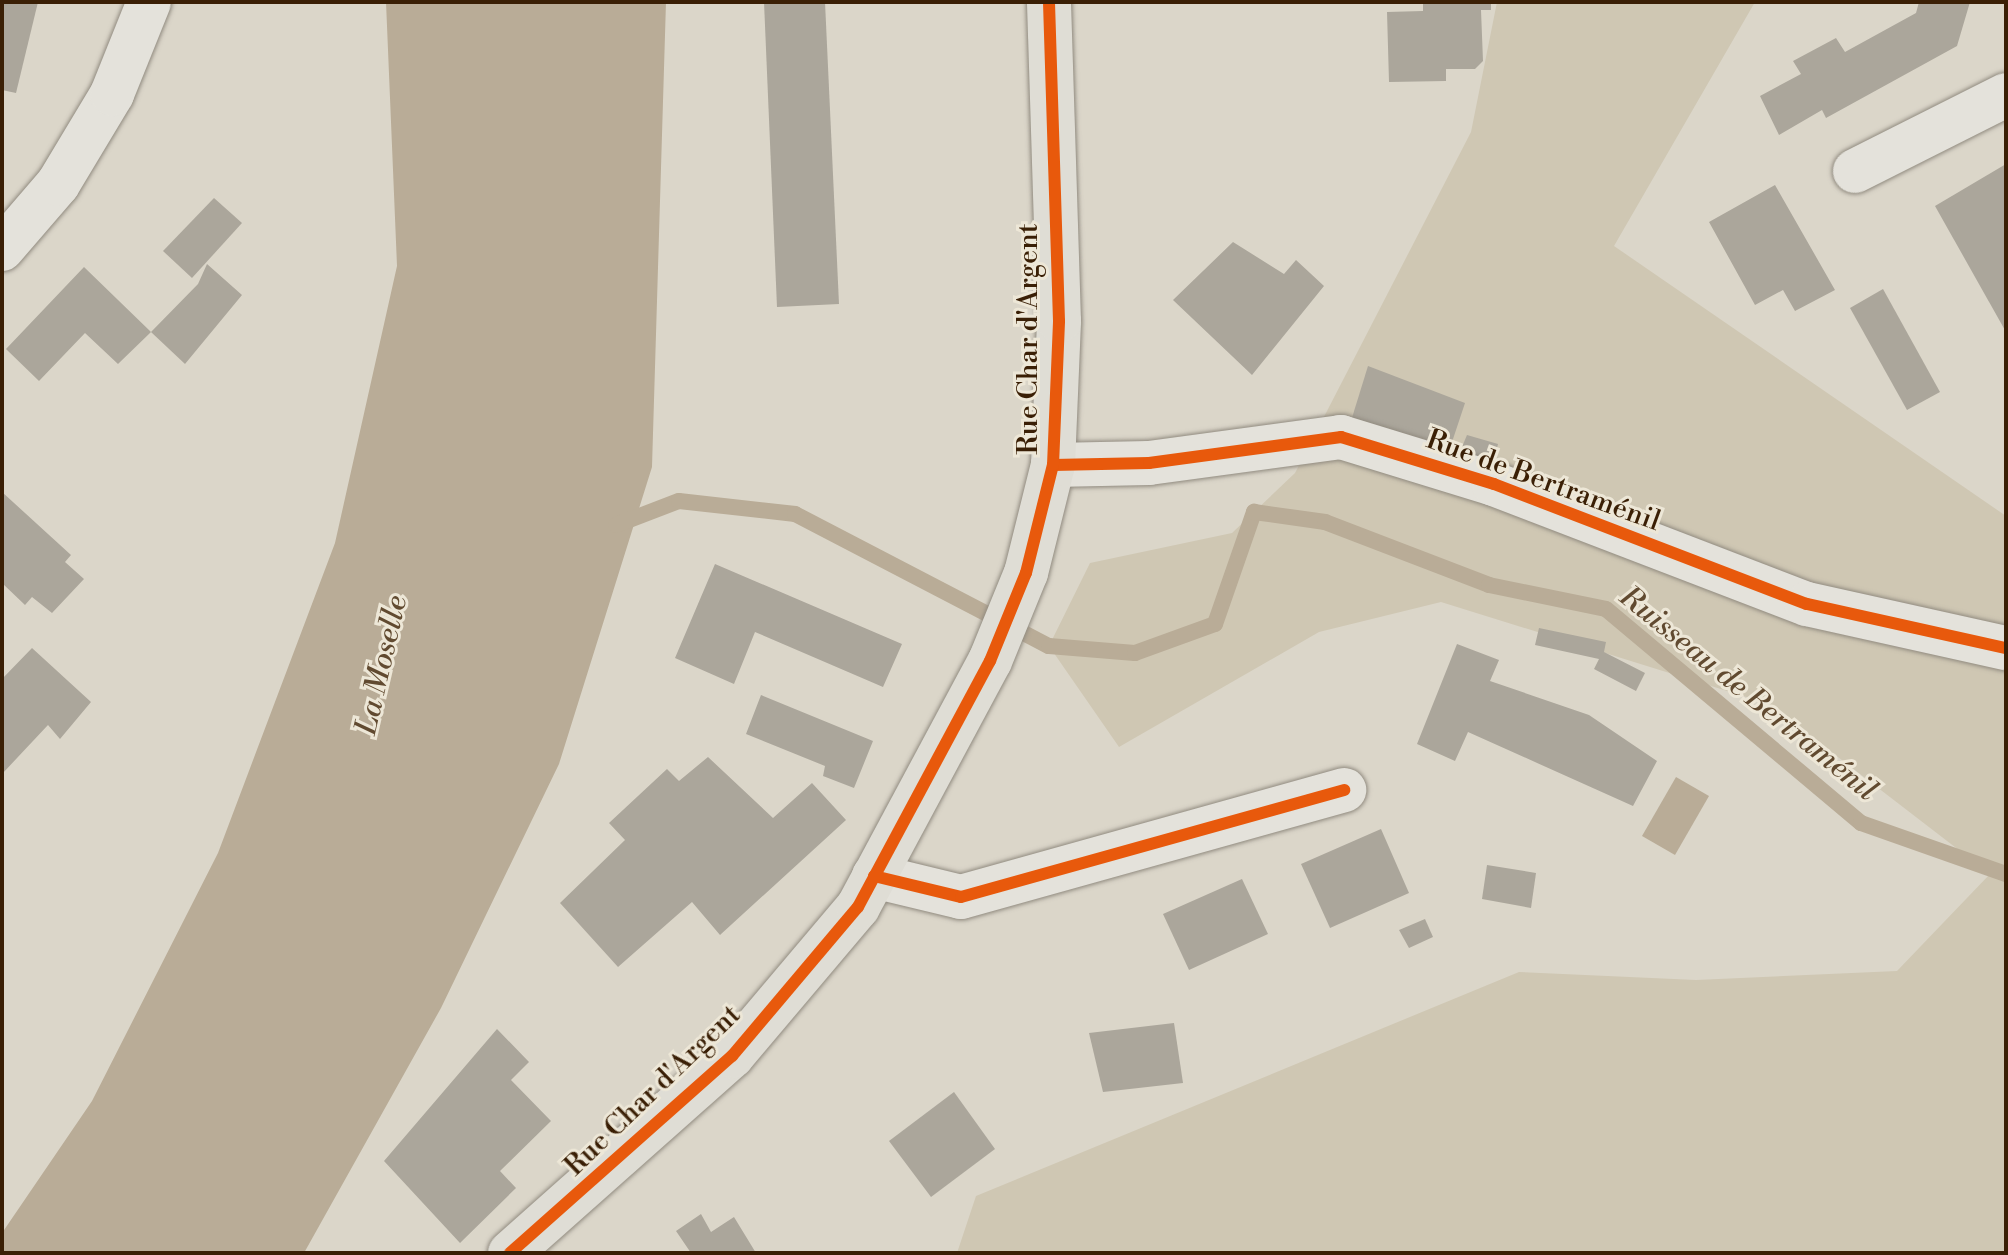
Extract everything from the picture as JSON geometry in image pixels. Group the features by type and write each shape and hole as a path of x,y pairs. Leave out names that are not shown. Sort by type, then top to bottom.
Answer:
{"main road":[{"name":"Rue Char d'Argent","path":"510,1253 732,1056 858,907 990,661 1026,573 1053,465 1059,321 1049,2"}],"street":[{"path":"2,249 58,184 112,94 149,2"},
{"path":"1855,171 2006,95"},
{"name":"Rue de Bertraménil","path":"1053,465 1149,463 1341,437 1494,484 1807,604 2006,648"},
{"path":"874,876 961,897 1344,790"}],"shaded area":[{"path":"1497,2 1755,2 1614,246 2006,516 2006,1253 957,1253 976,1196 1519,972 1696,980 1897,971 1990,874 1769,704 1441,602 1319,632 1119,747 1049,646 1090,563 1232,533 1295,473 1471,132"}],"water":[{"name":"La Moselle","path":"386,2 666,2 652,467 559,764 441,1008 304,1253 2,1253 2,1233 92,1101 218,853 335,543 397,266"},
{"path":"1676,777 1709,796 1675,855 1642,836"}],"building":[{"path":"2,2 38,2 16,93 2,90"},
{"path":"764,2 825,2 839,304 777,307"},
{"path":"1423,2 1491,2 1491,10 1481,10 1483,61 1475,69 1446,69 1446,81 1389,82 1387,12 1423,11"},
{"path":"1919,2 1970,2 1957,46 1826,118 1822,110 1779,135 1760,96 1801,74 1793,61 1836,38 1845,52 1916,13"},
{"path":"2006,164 2006,332 1935,206"},
{"path":"1775,185 1835,290 1795,311 1783,290 1755,305 1709,222"},
{"path":"214,198 242,223 192,278 163,251"},
{"path":"1233,242 1284,274 1296,260 1324,286 1252,375 1173,300"},
{"path":"207,264 242,295 185,364 151,332 198,284"},
{"path":"84,267 151,332 118,364 85,333 39,381 6,349"},
{"path":"1883,289 1940,392 1907,410 1850,308"},
{"path":"1368,366 1465,403 1449,451 1351,421"},
{"path":"1467,435 1498,444 1493,464 1459,454"},
{"path":"2,492 71,555 65,562 84,579 52,613 32,597 25,605 2,583"},
{"path":"715,564 902,644 883,687 755,632 734,684 675,658"},
{"path":"1539,628 1606,642 1604,652 1645,673 1636,691 1594,669 1599,659 1535,645"},
{"path":"1457,644 1499,660 1490,681 1589,715 1657,761 1633,806 1468,732 1455,761 1417,744"},
{"path":"32,648 91,702 60,739 48,725 2,774 2,679"},
{"path":"761,695 873,741 854,788 823,776 825,766 746,734"},
{"path":"708,757 773,818 812,783 846,820 720,935 692,902 618,967 560,903 625,840 609,823 667,769 679,781"},
{"path":"1381,829 1409,893 1330,928 1301,864"},
{"path":"1487,865 1536,873 1531,908 1482,899"},
{"path":"1242,879 1268,934 1189,970 1163,914"},
{"path":"1425,919 1433,937 1409,948 1399,930"},
{"path":"1174,1023 1183,1083 1103,1092 1089,1033"},
{"path":"497,1029 529,1062 511,1080 551,1121 500,1171 516,1188 460,1243 384,1161"},
{"path":"954,1092 995,1149 931,1197 889,1141"},
{"path":"701,1214 711,1232 734,1217 756,1253 691,1253 676,1231"}],"waterway":[{"name":"Ruisseau de Bertraménil","path":"616,525 679,501 795,514 1049,646 1135,653 1215,624 1254,512 1325,522 1489,585 1606,609 1861,823 2006,874"}],"cycle path":[{"path":"510,1253 732,1056 858,907 990,661 1026,573 1053,465 1059,321 1049,2"},
{"path":"1053,465 1149,463 1341,437 1494,484 1807,604 2006,648"},
{"path":"874,876 961,897 1344,790"}]}
